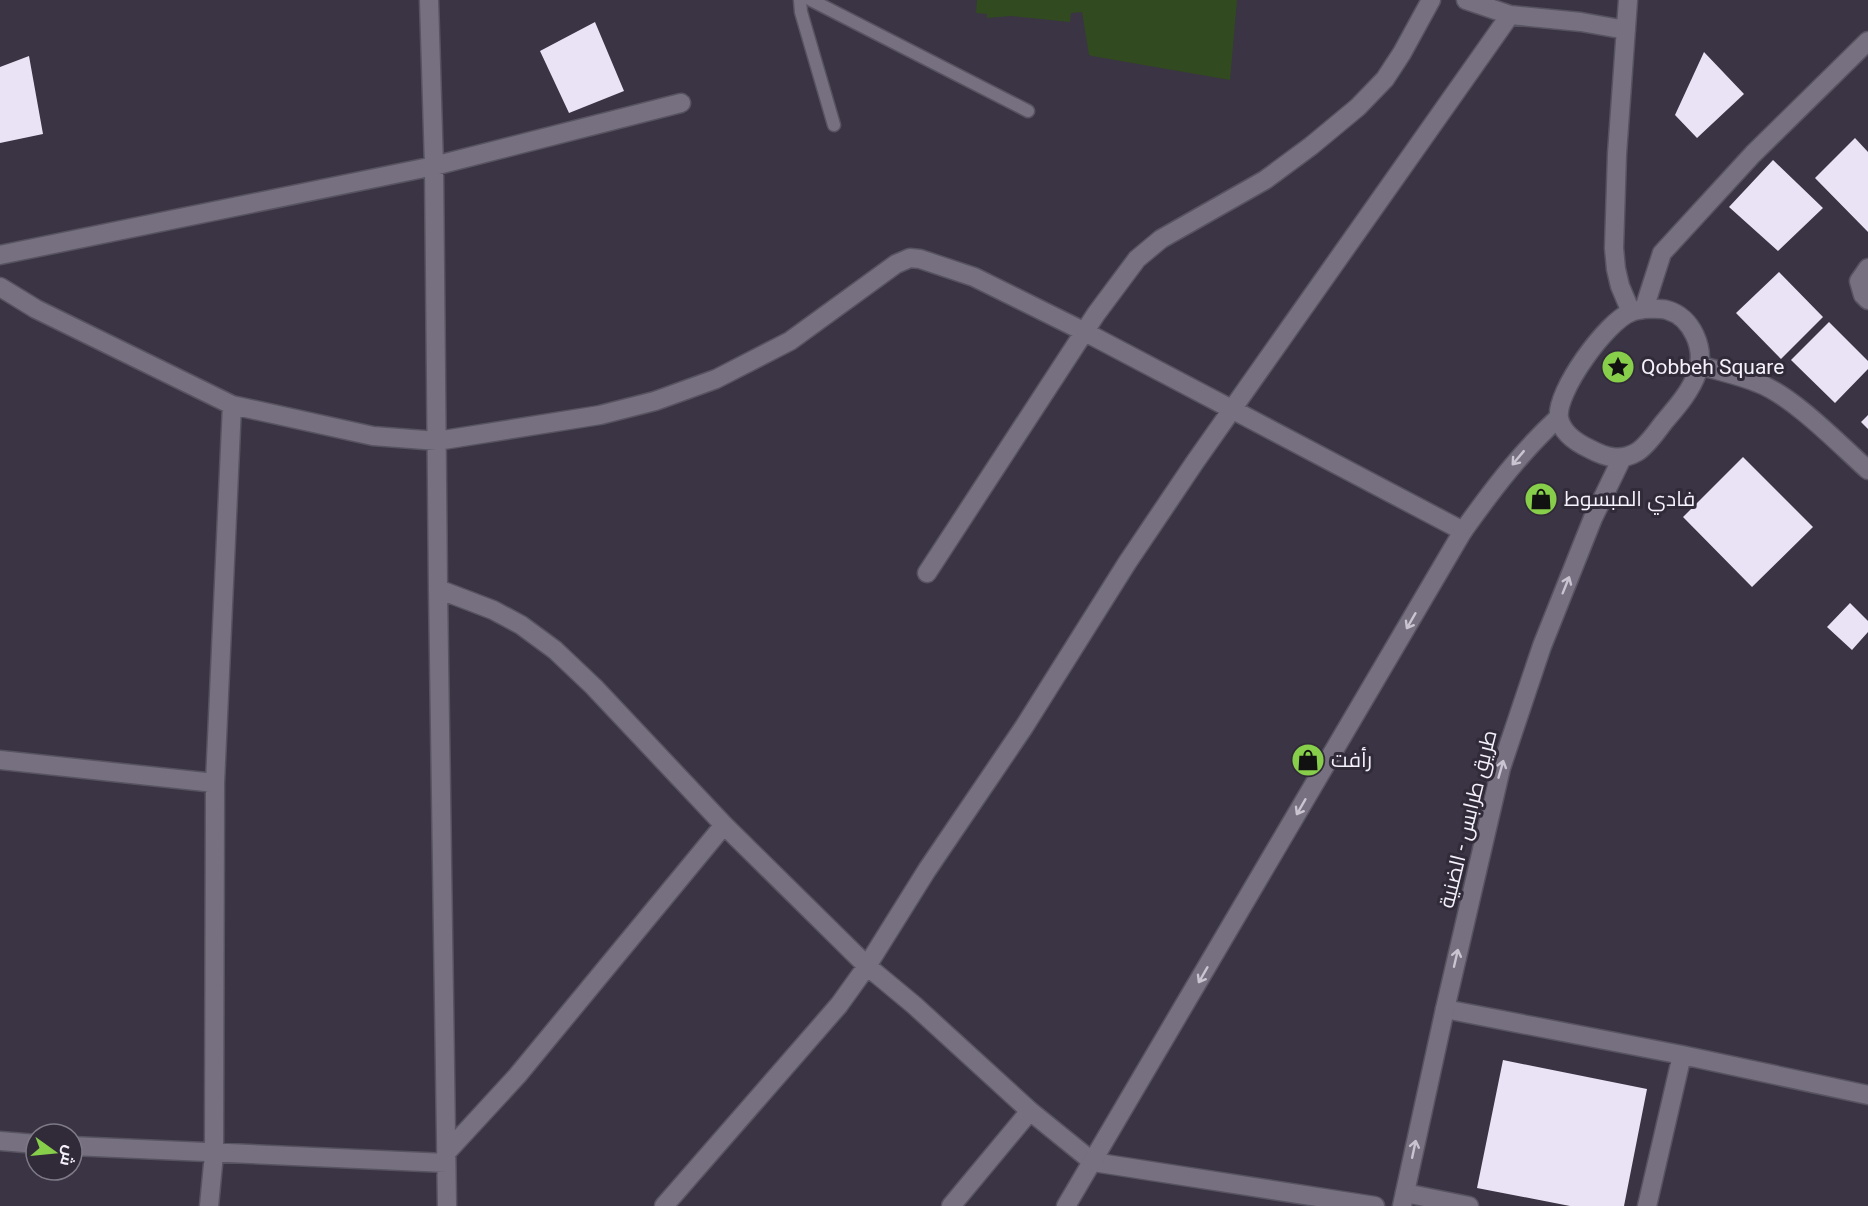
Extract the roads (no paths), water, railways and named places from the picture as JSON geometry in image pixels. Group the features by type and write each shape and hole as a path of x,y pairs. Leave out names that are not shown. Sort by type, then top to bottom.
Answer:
{"street":[{"path":"429,0 434,166 447,1206"},
{"path":"927,573 1085,332 1137,259 1161,239 1265,180 1358,107 1385,79 1431,0"},
{"path":"1466,0 1510,15 1581,22 1626,30"},
{"path":"1628,0 1617,154 1614,248 1618,278 1638,310"},
{"path":"664,1206 839,1005 867,966 927,870 1024,727 1127,563 1510,15"},
{"path":"1638,310 1662,253 1753,154 1868,40"},
{"path":"0,255 434,166 681,103"},
{"path":"0,287 36,309 232,405 373,436 437,441 600,415 655,401 716,379 790,341 896,264 910,258 920,259 974,277 1085,332 1463,531"},
{"path":"1868,268 1859,281 1863,295 1868,300"},
{"path":"1638,310 1668,310 1678,315 1696,336 1700,349 1699,365 1697,374 1689,387 1658,430 1638,452 1622,458 1609,459 1574,441 1563,428 1559,417 1562,403 1573,377 1588,352 1618,320 1638,310"},
{"path":"1699,365 1759,383 1776,393 1801,411 1868,470"},
{"path":"209,1206 213,1154 215,783 232,405"},
{"path":"1066,1206 1463,531 1500,478 1530,443 1559,417"},
{"name":"طريق طرابس - الضنية","path":"1404,1199 1444,1009 1501,768 1542,646 1593,518 1622,458"},
{"path":"438,589 493,610 520,625 555,650 594,687 724,825 867,966 914,1005 1030,1111 1093,1162 1375,1206"},
{"path":"0,760 215,783"},
{"path":"446,1158 517,1076 724,825"},
{"path":"1444,1009 1682,1055 1868,1095"},
{"path":"1647,1206 1682,1055"},
{"path":"951,1206 1030,1111"},
{"path":"0,1141 24,1143"},
{"path":"84,1147 213,1154 446,1158"},
{"path":"1404,1199 1469,1206"}],"lane":[{"path":"800,0 801,12 834,125"},
{"path":"811,0 1028,111"}],"place":[{"name":"Qobbeh Square","path":"1618,367"},
{"name":"فادي المبسوط","path":"1541,499"},
{"name":"رأفت","path":"1308,760"}]}
